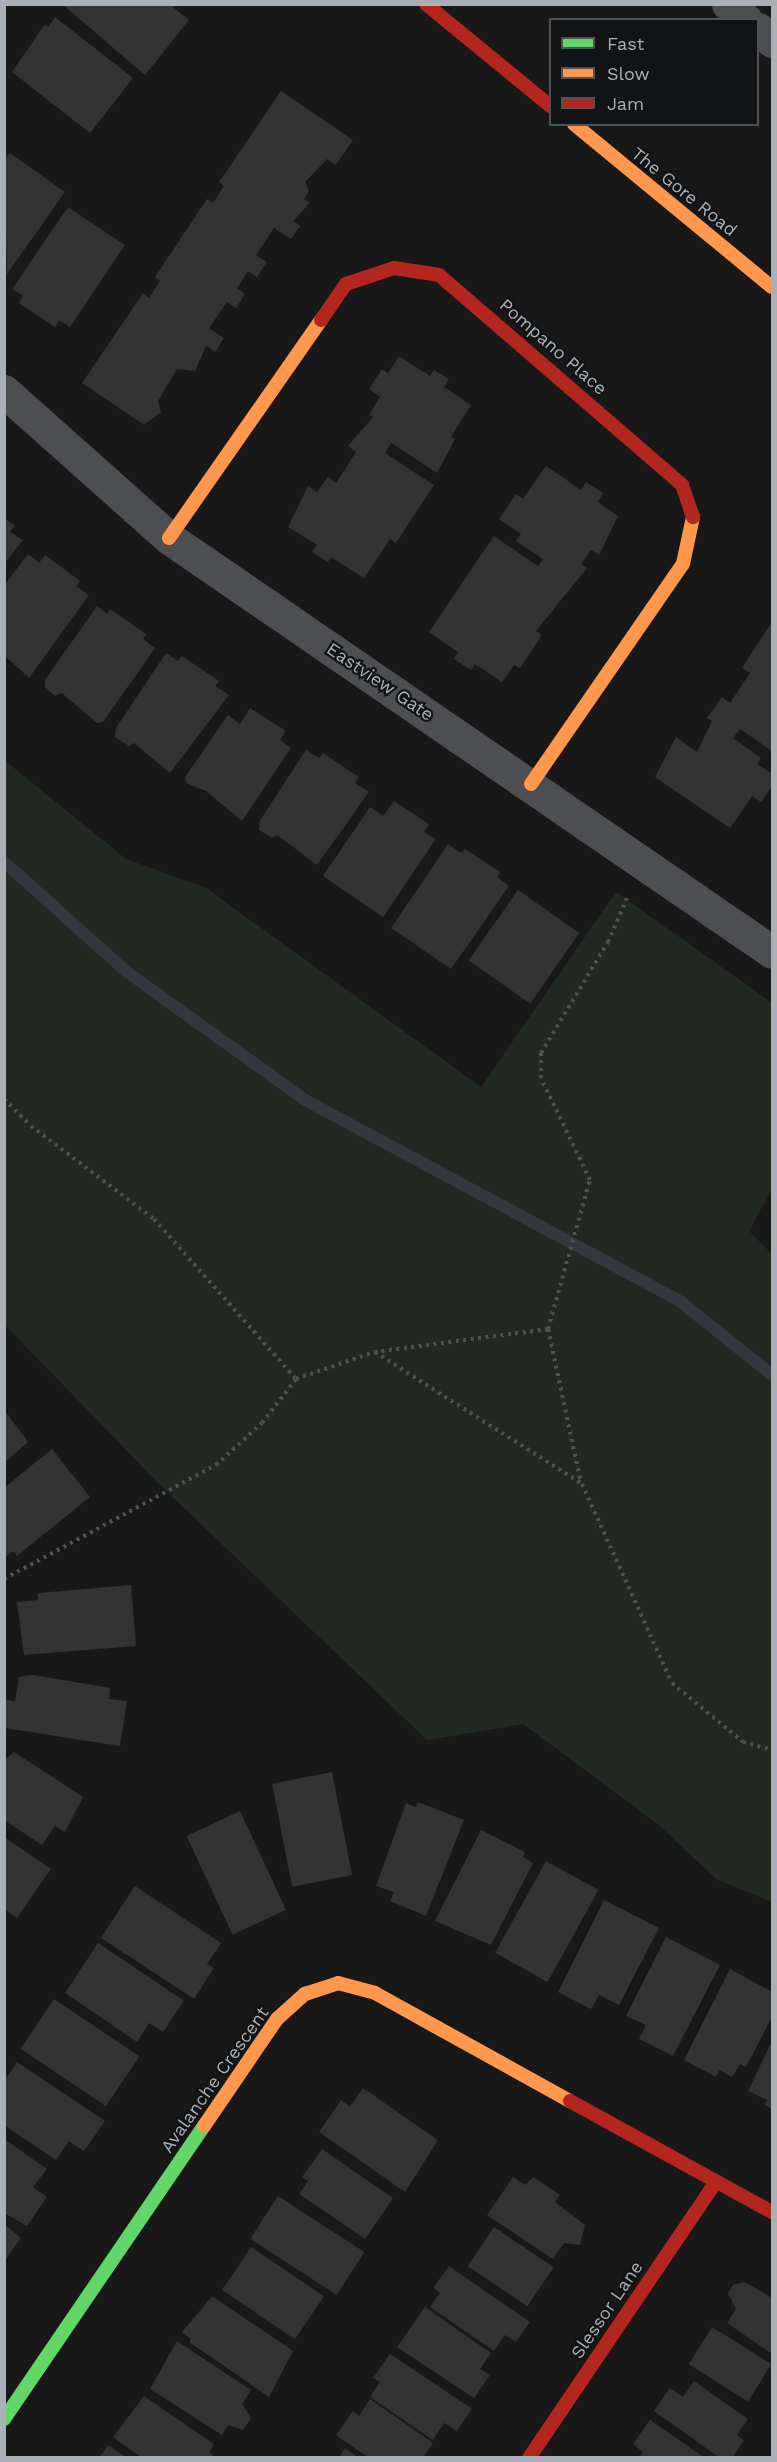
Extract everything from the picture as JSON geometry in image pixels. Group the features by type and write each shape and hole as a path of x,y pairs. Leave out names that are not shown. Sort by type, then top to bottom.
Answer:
{"street":[{"path":"426,4 549,105"},
{"path":"728,4 744,18"},
{"path":"759,30 772,41"},
{"name":"The Gore Road","path":"576,126 772,287"},
{"name":"Pompano Place","path":"169,538 346,284 394,268 439,275 682,485 695,523 683,564 531,784"},
{"name":"Eastview Gate","path":"4,391 169,538 531,784 772,952"},
{"name":"Avalanche Crescent","path":"4,2419 277,2019 316,1990 338,1983 375,1993 715,2183 772,2212"},
{"name":"Slessor Lane","path":"529,2457 715,2183"}],"path":[{"path":"630,892 608,942 540,1059 541,1078 590,1180 548,1329 582,1484 672,1683 743,1742 772,1750"},
{"path":"4,1099 31,1126 154,1219 296,1379"},
{"path":"4,1579 216,1465 262,1423 296,1379 374,1352 548,1329"},
{"path":"374,1352 582,1484"}],"shaded area":[{"path":"4,760 126,859 206,888 481,1087 616,892 772,1003 772,1189 749,1231 772,1254 772,1902 716,1879 659,1825 523,1724 427,1740 161,1486 5,1325"}],"building":[{"path":"62,4 169,4 189,20 145,75"},
{"path":"55,17 133,78 90,133 12,72 45,24 48,27"},
{"path":"281,91 353,140 336,165 327,159 305,182 309,191 304,199 310,203 293,221 300,226 291,239 274,228 256,255 267,262 257,277 248,271 237,288 245,294 236,308 227,302 209,328 224,338 215,352 206,346 195,371 177,369 158,401 161,412 144,425 82,383 143,293 149,298 160,281 155,277 207,199 213,203 224,186 219,182"},
{"path":"10,153 65,192 7,274 4,160"},
{"path":"68,207 125,245 70,327 59,320 55,327 19,303 23,296 12,289"},
{"path":"399,356 430,376 434,370 449,379 444,387 471,405 451,437 455,439 437,473 391,443 385,453 434,485 396,543 390,539 364,578 331,557 328,562 312,552 317,545 288,527 308,486 317,492 328,477 336,483 356,452 348,446 373,417 369,415 380,397 369,389 382,369 388,373"},
{"path":"546,466 581,490 586,482 603,493 598,502 618,516 599,555 591,550 581,564 587,568 536,631 542,635 520,668 514,665 502,682 475,664 471,670 454,659 458,652 429,632 494,536 538,566 543,559 516,541 521,534 499,519 516,494 523,499"},
{"path":"4,518 15,525 10,532 23,540 4,564"},
{"path":"28,554 39,563 45,555 80,581 76,586 89,595 29,678 4,655 4,586"},
{"path":"97,606 107,614 110,609 146,634 143,639 155,648 103,722 97,723 62,693 55,696 45,687 45,680"},
{"path":"772,622 772,751 740,729 733,738 761,758 757,764 772,774 772,786 761,802 752,796 730,828 655,777 676,737 697,752 712,721 707,718 722,697 730,703 750,673 742,668"},
{"path":"166,653 178,661 182,656 219,681 215,686 229,695 170,773 134,743 129,746 115,737 116,728"},
{"path":"250,708 286,731 280,740 291,748 242,821 206,791 186,783 185,777 228,715 240,724"},
{"path":"306,750 319,758 323,753 359,777 355,783 369,792 317,865 277,835 272,838 259,830 259,822"},
{"path":"394,801 429,824 424,832 436,839 383,917 323,876 370,807 383,816"},
{"path":"448,844 461,853 465,849 500,872 497,877 509,886 451,969 391,928"},
{"path":"518,890 579,933 530,1003 469,960"},
{"path":"4,1410 28,1442 4,1463"},
{"path":"52,1449 90,1497 17,1556 13,1551 4,1558 4,1488"},
{"path":"131,1585 136,1646 24,1655 17,1602 38,1600 38,1593"},
{"path":"32,1675 110,1688 109,1699 127,1701 120,1746 4,1728 4,1699 15,1701 19,1677"},
{"path":"14,1752 83,1797 65,1832 55,1826 42,1845 4,1820 4,1760"},
{"path":"332,1772 352,1875 292,1887 272,1784"},
{"path":"418,1802 464,1820 426,1916 390,1901 394,1892 376,1886 406,1803 416,1807"},
{"path":"240,1811 286,1910 233,1935 187,1836"},
{"path":"481,1830 525,1852 523,1857 533,1863 491,1945 435,1921"},
{"path":"4,1837 51,1869 17,1918 4,1909"},
{"path":"546,1861 598,1890 548,1982 495,1953"},
{"path":"135,1886 221,1943 207,1964 214,1968 194,1999 101,1938"},
{"path":"604,1900 659,1928 619,2005 599,1995 591,2009 558,1992"},
{"path":"666,1937 720,1965 673,2056 639,2039 646,2025 626,2016"},
{"path":"98,1943 184,2001 163,2032 149,2023 137,2042 65,1993"},
{"path":"730,1969 772,1992 772,2017 746,2067 740,2064 732,2077 719,2070 716,2077 684,2060"},
{"path":"54,1999 139,2057 106,2106 20,2049"},
{"path":"772,2041 772,2109 765,2105 767,2100 748,2091"},
{"path":"17,2062 105,2121 84,2151 69,2141 56,2160 4,2125 4,2081"},
{"path":"363,2088 438,2140 405,2192 319,2132 341,2100 350,2107"},
{"path":"4,2139 47,2169 33,2187 47,2197 27,2226 4,2213"},
{"path":"322,2149 393,2198 365,2239 299,2194 308,2181 302,2177"},
{"path":"513,2177 525,2185 533,2177 560,2195 555,2202 585,2225 580,2245 564,2243 553,2259 487,2215"},
{"path":"278,2196 364,2252 337,2295 250,2239"},
{"path":"4,2224 21,2238 4,2262"},
{"path":"494,2227 554,2267 527,2306 468,2266"},
{"path":"251,2247 324,2296 295,2339 222,2290"},
{"path":"449,2266 530,2322 516,2342 505,2335 494,2351 430,2307 440,2293 433,2288"},
{"path":"745,2282 772,2298 772,2354 727,2323 736,2309 728,2293 733,2285"},
{"path":"212,2296 293,2351 269,2397 189,2342 191,2339 182,2332"},
{"path":"425,2307 491,2353 480,2369 490,2375 474,2398 397,2347"},
{"path":"712,2327 771,2364 748,2401 689,2364"},
{"path":"177,2341 251,2390 242,2404 251,2418 243,2430 228,2425 222,2435 150,2389"},
{"path":"390,2354 472,2409 457,2431 444,2423 433,2440 370,2397 380,2382 373,2378"},
{"path":"694,2381 748,2419 737,2435 744,2440 732,2458 720,2458 654,2411 670,2388 683,2397"},
{"path":"144,2396 214,2444 209,2452 216,2458 142,2458 113,2437"},
{"path":"370,2399 433,2443 423,2458 369,2458 336,2435 353,2411 359,2416"},
{"path":"650,2420 705,2458 639,2458 643,2452 633,2444"},
{"path":"108,2445 127,2458 99,2458"},
{"path":"345,2448 359,2458 339,2458"}],"waterway":[{"path":"4,862 127,972 305,1100 681,1302 772,1375"}],"traffic: fast":[{"path":"4,2419 204,2126"}],"traffic: slow":[{"path":"576,126 772,287"},
{"path":"169,538 321,320"},
{"path":"531,784 683,564 693,517"},
{"path":"204,2126 277,2019 305,1994 338,1983 375,1993 570,2101"}],"traffic: jam":[{"path":"426,4 549,105"},
{"path":"321,320 346,284 394,268 439,275 682,485 693,517"},
{"path":"570,2101 772,2212"},
{"path":"529,2458 715,2183"}]}
